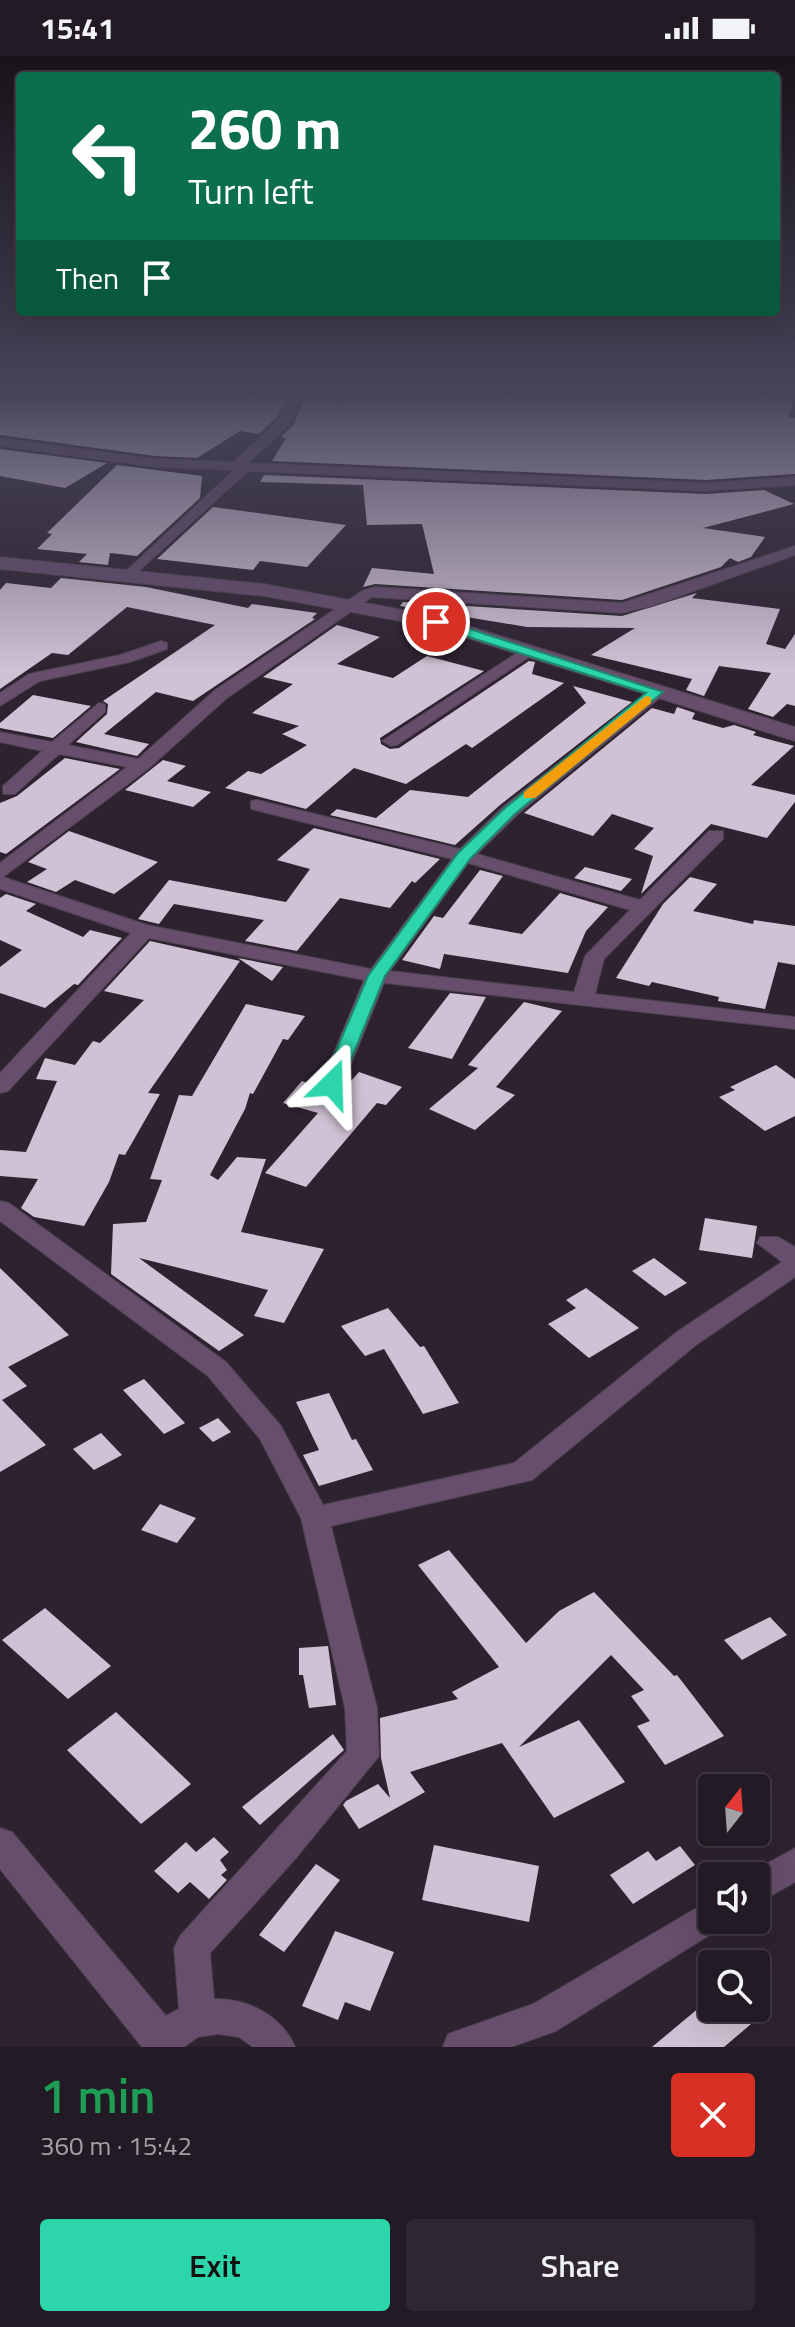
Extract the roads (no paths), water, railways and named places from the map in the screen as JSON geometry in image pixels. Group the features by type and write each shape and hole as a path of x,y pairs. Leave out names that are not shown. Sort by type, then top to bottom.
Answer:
{"street":[{"path":"129,576 222,485"},
{"path":"657,485 737,485"},
{"path":"0,872 142,765 221,694 367,594 375,592 622,608 647,603 795,550"},
{"path":"0,563 264,590 436,622 795,734"},
{"path":"0,701 35,677 124,659 161,646"},
{"path":"391,741 529,650"},
{"path":"332,1084 376,976 464,856 511,810 656,692"},
{"path":"9,790 99,708"},
{"path":"0,737 142,765"},
{"path":"257,805 464,856 643,907"},
{"path":"583,1000 591,962 716,835"},
{"path":"0,882 91,916 144,931 376,976 795,1023"},
{"path":"0,1086 144,931"},
{"path":"0,1209 217,1369 271,1433 315,1518 361,1708 363,1756 327,1792 284,1847 192,1948 198,2019"},
{"path":"769,1243 795,1258"},
{"path":"315,1518 522,1472 687,1338 795,1265"},
{"path":"0,1843 162,2044 179,2028 214,2015 245,2020 259,2027 277,2047"},
{"path":"770,1879 795,1864"},
{"path":"461,2047 543,2018 698,1924"}]}
